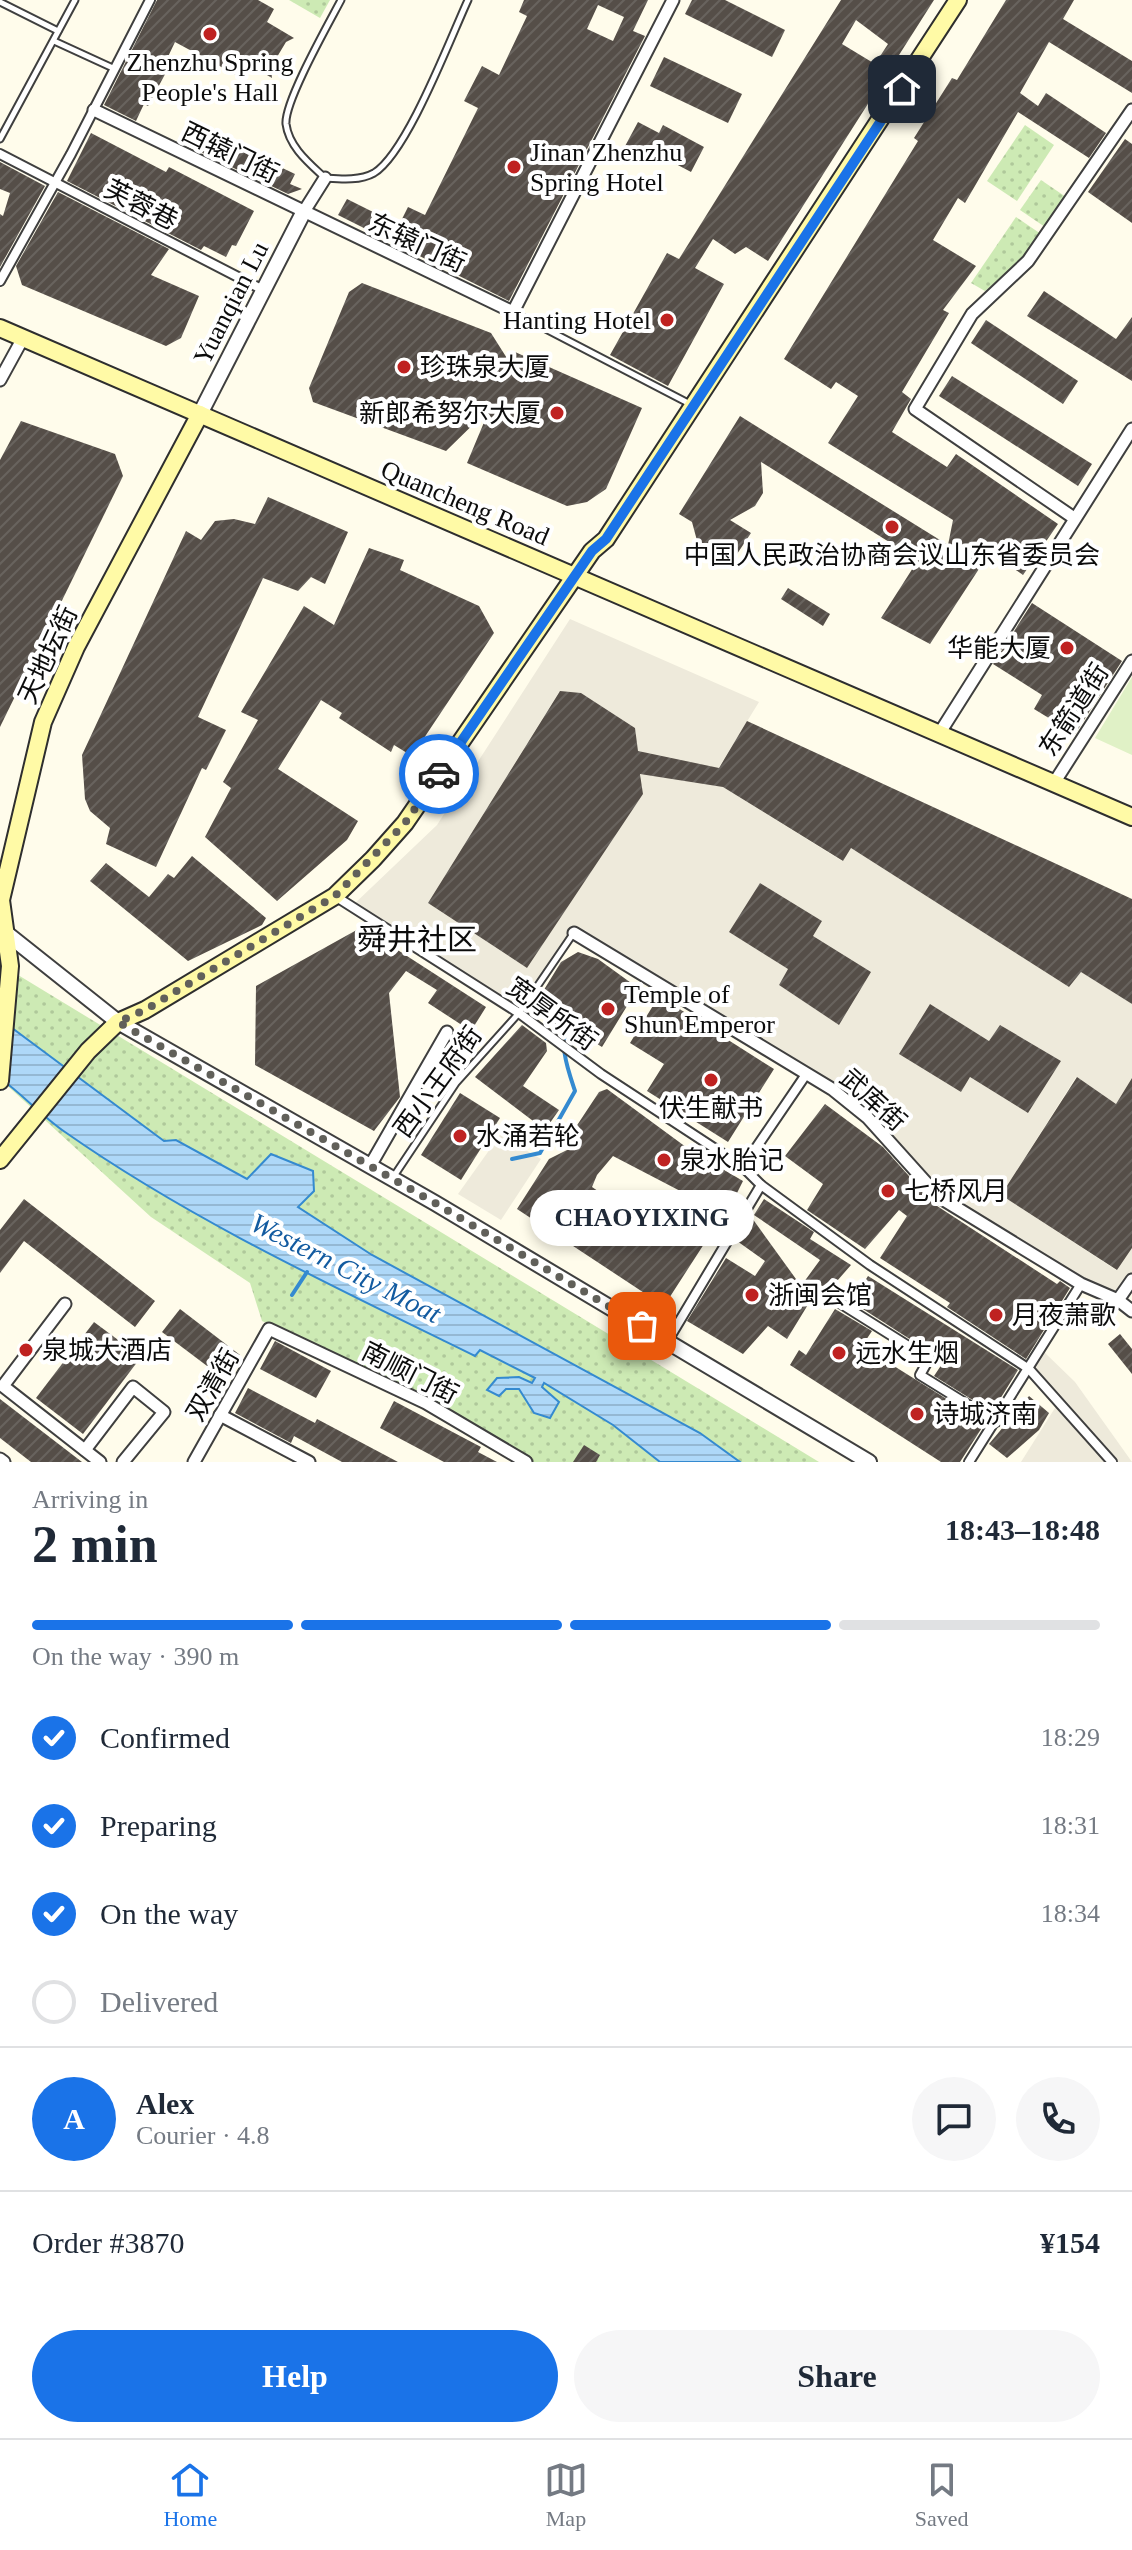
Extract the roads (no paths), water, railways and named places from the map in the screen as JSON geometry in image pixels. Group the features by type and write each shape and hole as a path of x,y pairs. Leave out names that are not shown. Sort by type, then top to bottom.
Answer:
{"main road":[{"path":"0,1160 88,1051 118,1022 145,1010 335,896 405,823 592,551 606,539 958,0"},
{"name":"Quancheng Road","path":"0,328 1132,817"},
{"name":"天地坛街","path":"0,1081 10,966 1,900 43,722 76,647 200,414"}],"street":[{"path":"0,281 116,69 150,0"},
{"path":"513,312 673,0"},
{"name":"西辕门街","path":"94,110 303,213"},
{"path":"1074,518 915,409 972,314 1028,261 1132,110"},
{"name":"芙蓉巷","path":"0,154 265,291"},
{"path":"303,213 325,178"},
{"name":"东辕门街","path":"303,213 513,312"},
{"name":"Yuanqian Lu","path":"200,414 303,213"},
{"path":"0,380 23,338"},
{"path":"939,734 1132,429"},
{"name":"东箭道街","path":"1054,783 1132,661"},
{"name":"宽厚所街","path":"335,896 519,1013 574,1055 743,1167 761,1185"},
{"path":"4,932 118,1022 393,1179 869,1462"},
{"name":"武库街","path":"574,933 807,1073 868,1118 939,1197 1081,1284 1118,1300 1132,1311"},
{"path":"370,1166 447,1032"},
{"path":"743,1167 807,1073"},
{"path":"667,1342 761,1185 870,1265 1029,1369 1112,1462"},
{"path":"1118,1300 1132,1280"},
{"path":"969,1462 1081,1284"},
{"path":"827,1295 929,1359 920,1375 996,1422"},
{"path":"65,1304 3,1386 100,1462"},
{"name":"双清街","path":"194,1462 269,1329"},
{"name":"南顺门街","path":"269,1329 426,1403 526,1462"},
{"path":"85,1450 133,1387 164,1412 123,1462"},
{"path":"220,1415 309,1462"}],"lane":[{"path":"0,139 75,0"},
{"path":"341,0 293,98 286,122 295,149 325,178 352,179 374,173 404,136 468,0"},
{"path":"0,2 58,31"},
{"path":"54,41 116,69"},
{"path":"513,312 695,406"},
{"name":"西小王府街","path":"393,1179 456,1083 484,1047 519,1013 574,933"}],"water":[{"name":"Western City Moat","path":"0,1019 164,1141 176,1140 247,1179 271,1154 313,1171 314,1191 298,1207 372,1255 700,1433 740,1462 660,1462 613,1425 544,1383 542,1387 559,1402 550,1418 534,1413 519,1389 506,1389 499,1396 487,1390 497,1378 519,1377 532,1383 535,1378 480,1350 475,1356 266,1252 163,1195 57,1126 0,1078"}],"waterway":[{"path":"512,1159 540,1153 575,1091 564,1047 570,1022"},
{"name":"Western City Moat","path":"292,1295 307,1272"}],"place":[{"name":"Zhenzhu Spring People's Hall","path":"210,34"},
{"name":"Jinan Zhenzhu Spring Hotel","path":"514,167"},
{"name":"Hanting Hotel","path":"667,320"},
{"name":"珍珠泉大厦","path":"404,367"},
{"name":"新郎希努尔大厦","path":"557,413"},
{"name":"中国人民政治协商会议山东省委员会","path":"892,527"},
{"name":"华能大厦","path":"1067,648"},
{"name":"Temple of Shun Emperor","path":"608,1009"},
{"name":"伏生献书","path":"711,1080"},
{"name":"水涌若轮","path":"460,1136"},
{"name":"泉水胎记","path":"664,1160"},
{"name":"七桥风月","path":"888,1191"},
{"name":"浙闽会馆","path":"752,1295"},
{"name":"月夜萧歌","path":"996,1315"},
{"name":"CHAOYIXING","path":"642,1326"},
{"name":"泉城大酒店","path":"26,1350"},
{"name":"远水生烟","path":"839,1353"},
{"name":"诗城济南","path":"917,1414"}],"district":[{"name":"舜井社区","path":"417,939"}]}
